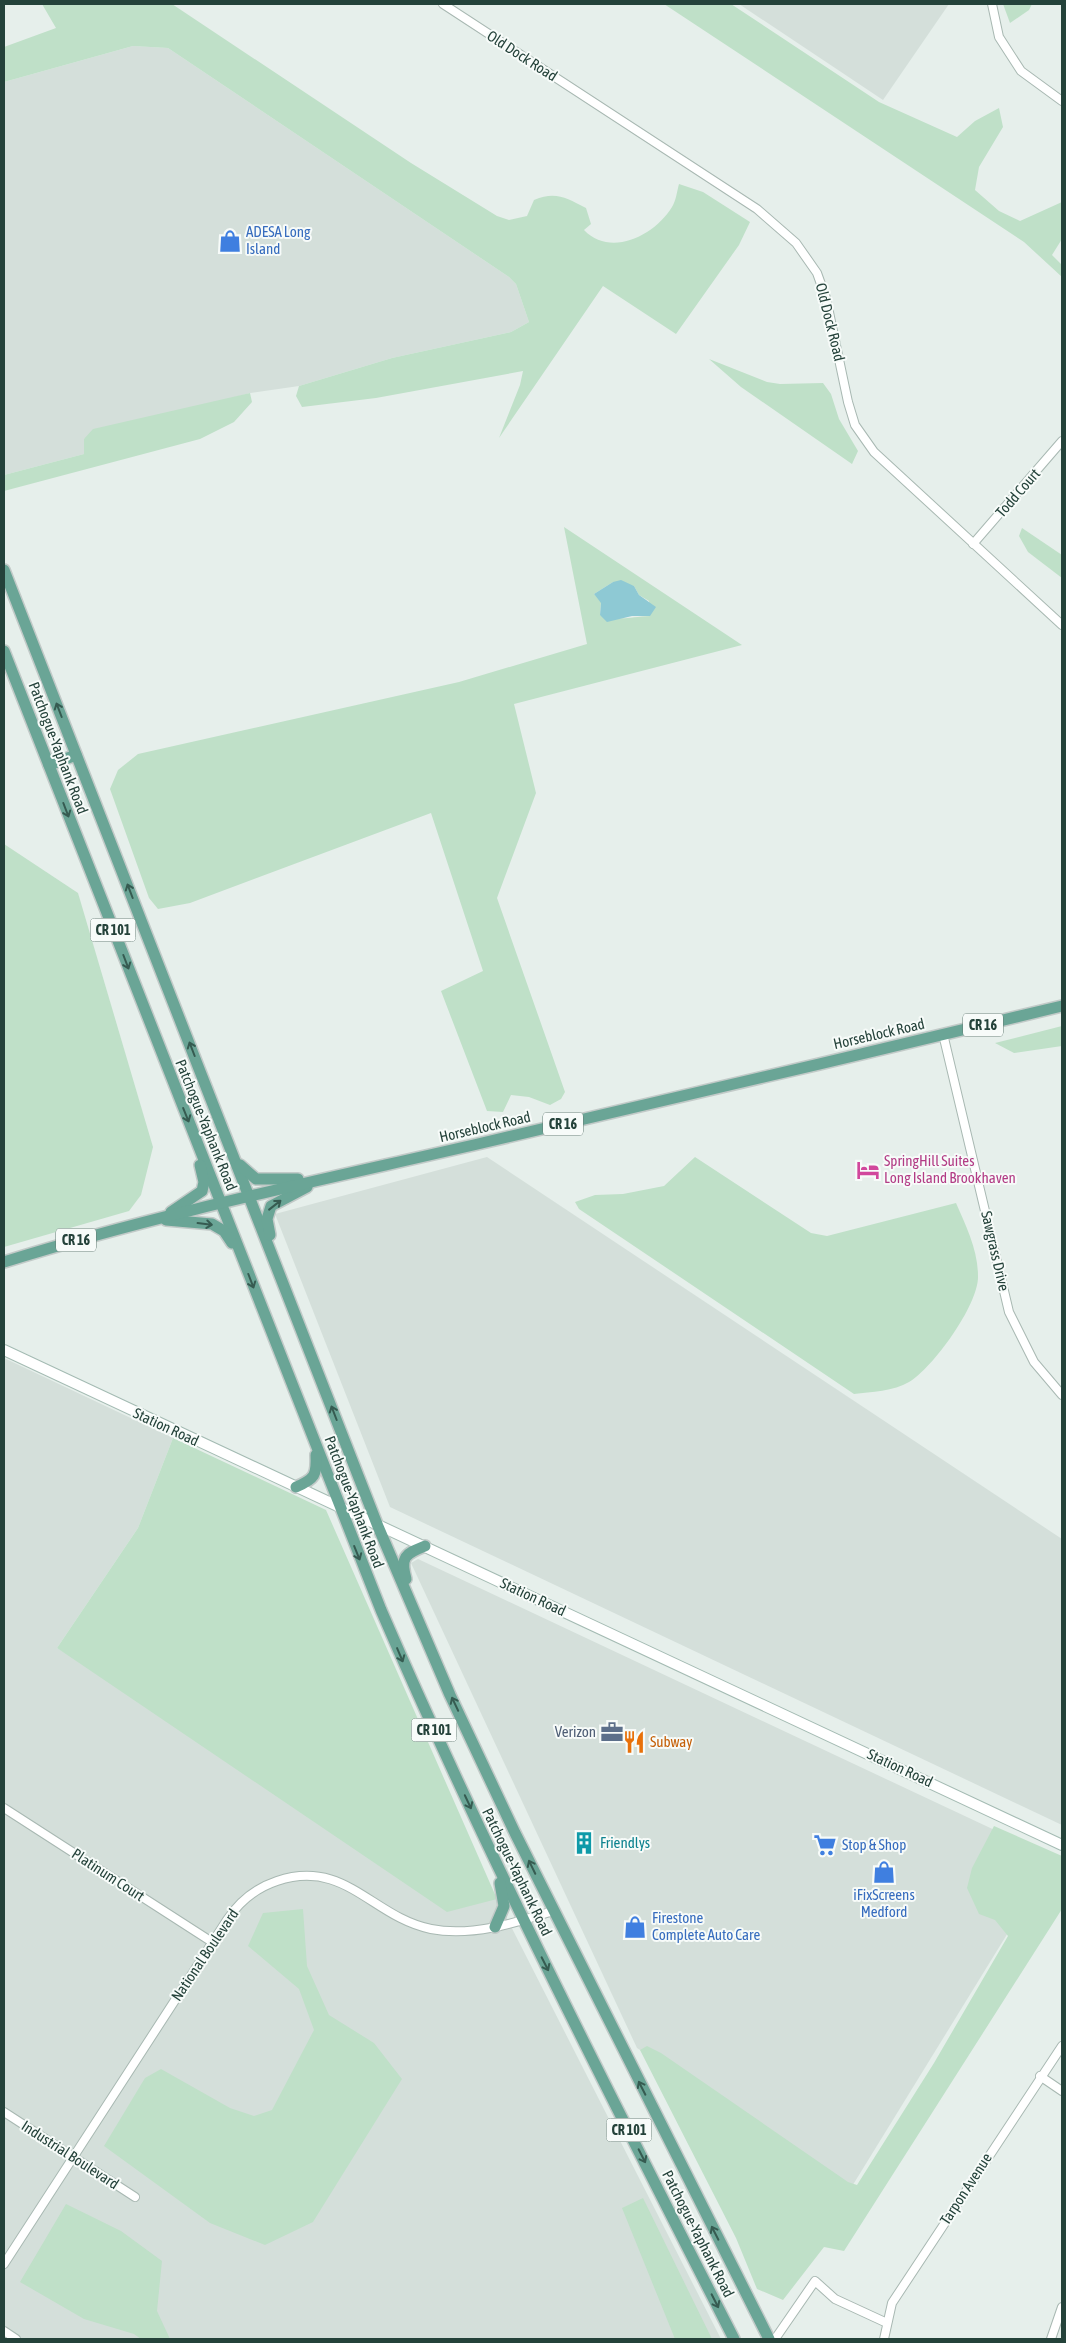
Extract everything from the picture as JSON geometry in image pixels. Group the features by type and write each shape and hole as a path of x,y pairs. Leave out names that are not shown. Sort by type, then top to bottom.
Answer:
{"main road":[{"name":"Patchogue-Yaphank Road","path":"4,570 377,1524 416,1617 483,1766 553,1911 769,2339"},
{"name":"Patchogue-Yaphank Road","path":"4,651 340,1507 408,1672 524,1920 734,2339"},
{"path":"49,765 76,755"},
{"name":"Horseblock Road","path":"4,1262 160,1218 249,1196 624,1110 1062,1006"},
{"path":"160,1218 198,1194 203,1187 194,1136"},
{"path":"235,1160 256,1180 327,1178"},
{"path":"277,1266 267,1219 268,1210 275,1203 327,1178"},
{"path":"160,1218 217,1226 224,1231 241,1256"},
{"name":"Station Road","path":"4,1350 1062,1845"},
{"path":"296,1487 309,1481 316,1472 316,1446"},
{"path":"416,1617 403,1562 408,1553 425,1546"},
{"path":"489,1848 504,1900 495,1927"}],"street":[{"name":"Old Dock Road","path":"443,4 757,209 796,242 817,273 826,298 848,402 856,425 874,452 1062,626"},
{"path":"992,4 999,37 1021,71 1062,101"},
{"name":"Todd Court","path":"973,544 1062,441"},
{"name":"Sawgrass Drive","path":"943,1034 1009,1312 1034,1362 1062,1395"},
{"name":"Platinum Court","path":"4,1808 212,1942"},
{"name":"National Boulevard","path":"4,2264 232,1911 248,1897 275,1882 294,1877 315,1876 335,1880 399,1917 430,1929 448,1931 495,1927 553,1911"},
{"name":"Tarpon Avenue","path":"884,2339 892,2303 1040,2076 1062,2046"},
{"path":"1040,2076 1062,2091"},
{"name":"Industrial Boulevard","path":"4,2112 135,2197"},
{"path":"775,2339 815,2281 836,2299 887,2323"},
{"path":"1051,2339 1062,2307"},
{"path":"4,2331 16,2339"}],"shaded area":[{"path":"739,4 949,4 883,100"},
{"name":"ADESA Long Island","path":"133,46 168,48 509,277 516,284 529,322 511,332 392,358 299,386 250,393 84,439 84,454 4,475 4,82"},
{"path":"487,1157 1062,1539 1062,1825 390,1507 275,1214"},
{"path":"4,1358 173,1438 138,1528 57,1648 497,1899 721,2339 4,2339"},
{"path":"418,1559 1054,1858 851,2188 637,2048 411,1563"}],"green space":[{"path":"42,4 172,4 411,163 497,216 509,220 527,216 534,200 555,196 573,201 586,208 591,224 584,230 595,238 607,242 632,240 644,234 664,217 673,205 679,184 703,192 750,222 739,245 676,334 603,286 499,438 520,385 523,371 376,398 302,407 296,396 299,386 392,358 511,332 529,322 516,284 509,277 168,48 133,46 4,82 4,47 56,28"},
{"path":"664,4 731,4 879,102 957,137 975,121 999,108 1003,127 979,167 975,190 999,211 1020,221 1062,202 1062,239 1052,255 1062,265 1062,277 1024,242"},
{"path":"1003,4 1032,4 1029,10 1010,23"},
{"path":"709,359 767,382 780,384 823,383 831,394 839,419 858,451 852,464 741,387"},
{"path":"250,393 252,402 234,422 200,439 4,491 4,475 84,454 84,439 93,429"},
{"path":"564,527 742,645 514,704 536,793 497,898 565,1092 561,1099 550,1105 529,1097 511,1095 503,1112 487,1111 441,991 483,971 431,813 190,903 158,909 149,898 110,789 118,770 138,754 459,682 587,644","holes":["613,582 634,586 639,595 649,601 650,616 620,618 600,615 601,602 594,594"]},
{"path":"1022,528 1062,555 1062,578 1028,552 1019,536"},
{"path":"4,844 78,893 153,1147 141,1195 129,1211 4,1247"},
{"path":"1062,1026 1062,1046 1014,1053 995,1043"},
{"path":"695,1157 811,1233 827,1236 956,1203 974,1248 978,1276 971,1302 942,1350 919,1375 903,1385 875,1392 854,1394 579,1209 575,1202 595,1195 623,1194 664,1186"},
{"path":"173,1438 326,1510 497,1899 447,1912 57,1648 138,1528"},
{"path":"994,1826 1062,1856 1062,1909 844,2251 824,2247 783,2300 757,2289 736,2238 640,2050 647,2046 661,2053 848,2182 857,2185 934,2063 1008,1936 995,1920 979,1914 967,1888 972,1868"},
{"path":"303,1909 307,1966 329,2015 374,2043 402,2079 313,2222 265,2245 210,2223 104,2146 145,2078 161,2069 230,2108 254,2116 272,2110 314,2030 299,1989 248,1946 263,1913"},
{"path":"643,2198 712,2339 675,2339 622,2208"},
{"path":"66,2204 121,2231 162,2261 157,2311 170,2339 141,2339 134,2334 84,2319 20,2282"}],"water":[{"path":"621,580 634,586 639,595 656,607 650,616 632,616 607,622 600,615 601,603 594,594 613,582"}],"place":[{"name":"ADESA Long Island","path":"230,241"},
{"name":"SpringHill Suites Long Island Brookhaven","path":"868,1170"},
{"name":"Verizon","path":"612,1732"},
{"name":"Subway","path":"634,1742"},
{"name":"Friendlys","path":"584,1843"},
{"name":"Stop & Shop","path":"825,1845"},
{"name":"iFixScreens Medford","path":"884,1872"},
{"name":"Firestone Complete Auto Care","path":"635,1927"}]}
